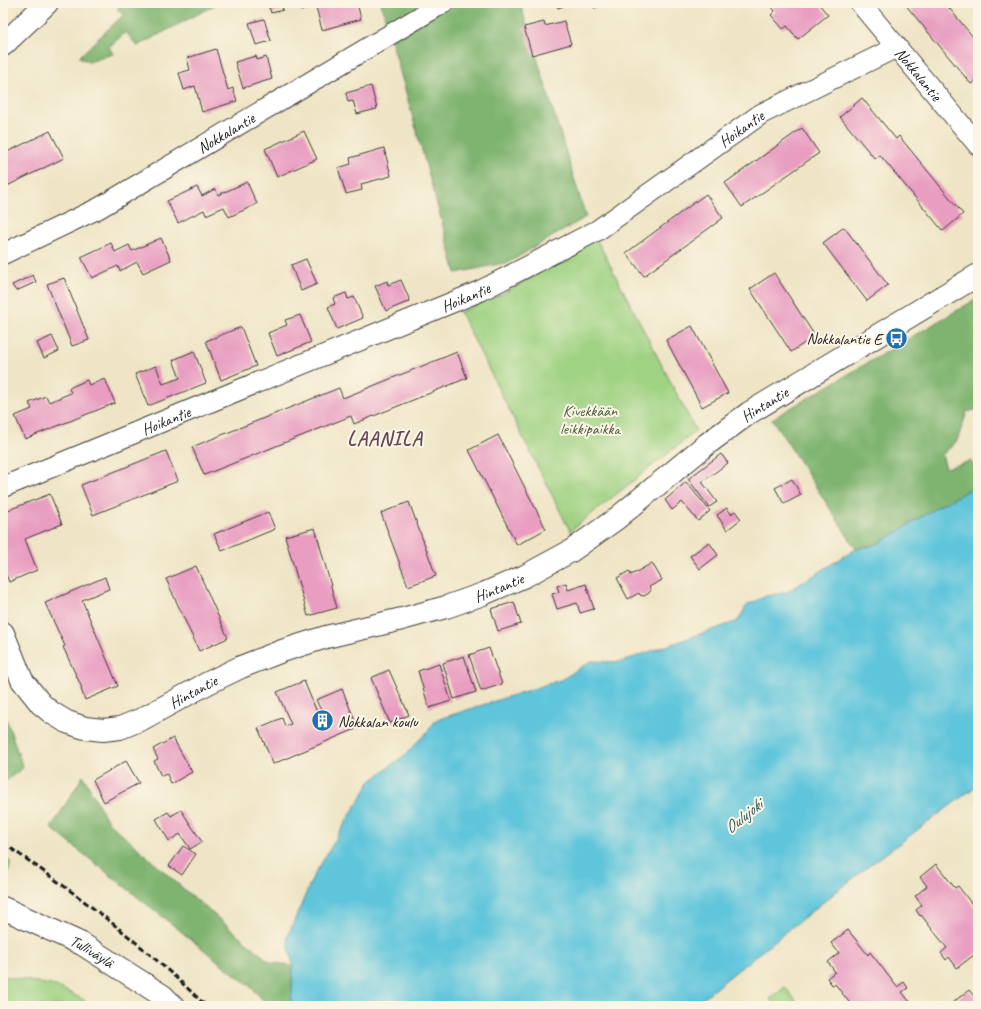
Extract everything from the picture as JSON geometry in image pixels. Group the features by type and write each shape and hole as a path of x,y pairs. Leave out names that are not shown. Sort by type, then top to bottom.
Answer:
{"main road":[{"path":"3,45 47,3"},
{"name":"Hintantie","path":"3,633 22,680 41,704 52,713 67,722 85,728 103,730 120,728 142,719 234,670 282,650 326,637 446,607 483,594 525,576 571,550 616,519 706,444 749,413 978,275"},
{"name":"Tulliväylä","path":"3,908 82,944 163,996 173,1006"}],"street":[{"name":"Nokkalantie","path":"3,254 99,208 443,3"},
{"name":"Nokkalantie","path":"860,3 978,145"},
{"name":"Hoikantie","path":"3,487 480,291 598,230 761,114 897,47"}],"green space":[{"path":"124,3 219,3 137,46 126,32 109,47 113,54 89,62 79,57 123,15 117,9"},
{"path":"381,3 520,3 586,217 509,262 456,273"},
{"name":"Kivekkään leikkipaikka","path":"597,240 696,431 570,531 460,312 504,293"},
{"path":"978,298 978,409 967,412 957,441 942,455 946,468 971,461 978,476 978,485 939,506 878,544 856,549 772,419"},
{"path":"3,709 23,768 3,783"},
{"path":"83,776 108,822 186,891 270,962 293,966 291,1006 268,1006 252,988 51,828"},
{"path":"3,856 11,862 4,889 3,889"},
{"path":"3,976 56,986 96,1006 3,1006"},
{"path":"785,987 796,1001 789,1006 775,1006 770,999"}],"water":[{"name":"Oulujoki","path":"978,485 978,785 866,868 693,1006 291,1006 293,966 287,938 313,877 370,782 406,754 428,731 436,720 563,679 591,661 620,662 738,621 747,605 766,596 787,592 856,549 878,544 939,506"}],"building":[{"path":"268,3 281,3 283,10 271,13"},
{"path":"298,3 309,3 310,8 301,11"},
{"path":"315,3 357,3 361,19 322,30"},
{"path":"556,3 572,3 558,8"},
{"path":"593,3 611,3 594,8"},
{"path":"768,3 818,3 828,15 798,39 787,26 783,29 771,15 775,11"},
{"path":"904,3 945,3 978,43 978,78 971,84"},
{"path":"264,19 271,41 256,45 249,23"},
{"path":"564,21 571,44 532,55 524,27 544,22 545,26"},
{"path":"216,49 228,90 233,88 237,101 202,112 195,86 184,90 179,73 190,70 187,58"},
{"path":"256,56 257,60 266,57 272,79 243,88 235,62"},
{"path":"371,86 377,109 357,114 353,101 348,102 346,93"},
{"path":"862,98 896,139 899,136 963,214 943,231 880,155 875,159 840,117"},
{"path":"802,128 819,153 742,207 725,183"},
{"path":"50,131 64,158 3,188 3,154"},
{"path":"304,131 317,159 277,177 265,149"},
{"path":"384,148 391,176 361,184 362,190 346,194 338,168 351,164 350,158"},
{"path":"247,182 257,204 229,217 224,207 206,215 204,210 178,223 167,201 197,187 202,196 215,189 218,195"},
{"path":"706,194 723,218 644,276 626,253"},
{"path":"844,227 888,285 867,301 823,243"},
{"path":"161,238 171,260 143,273 137,262 120,271 118,266 92,278 81,257 111,243 115,252 129,245 132,251"},
{"path":"306,259 317,284 301,291 291,265"},
{"path":"774,273 815,336 791,352 750,289"},
{"path":"33,275 36,282 16,291 12,285"},
{"path":"64,278 89,340 72,346 47,284"},
{"path":"401,280 410,301 386,311 375,286 387,281 388,285"},
{"path":"346,293 348,299 354,297 363,318 337,329 328,307 335,304 333,298"},
{"path":"3,312 7,322 3,324"},
{"path":"300,315 311,342 277,356 268,333 287,325 285,320"},
{"path":"692,326 728,393 702,407 666,340"},
{"path":"241,327 256,366 221,380 206,341"},
{"path":"52,336 59,351 44,358 37,343"},
{"path":"194,351 206,383 148,406 135,374 156,366 163,384 180,378 173,360"},
{"path":"457,352 467,378 354,424 351,416 204,475 192,447 339,388 343,398"},
{"path":"105,379 115,403 25,439 15,416 32,409 29,403 46,396 49,402 71,393 69,388 87,380 89,385"},
{"path":"498,435 546,529 517,545 469,450"},
{"path":"166,451 178,481 93,515 81,485"},
{"path":"721,454 728,463 702,482 717,502 709,507 688,479"},
{"path":"792,479 801,495 784,504 775,488"},
{"path":"686,482 710,511 698,521 682,502 672,510 665,500"},
{"path":"50,494 62,524 25,539 37,570 9,582 3,567 3,512"},
{"path":"409,502 436,576 408,586 381,513"},
{"path":"727,508 731,514 735,511 741,519 727,530 717,515"},
{"path":"268,512 275,529 222,551 214,534"},
{"path":"315,528 337,608 308,616 285,536"},
{"path":"709,542 718,555 700,569 690,556"},
{"path":"652,563 662,580 649,587 651,590 644,596 640,595 639,593 628,599 617,578 629,571 631,575"},
{"path":"196,566 228,638 199,651 166,579"},
{"path":"105,577 109,589 82,600 118,686 85,700 81,689 82,688 63,647 65,646 45,603"},
{"path":"566,583 568,590 586,584 594,609 580,613 577,603 557,609 552,594 559,592 557,586"},
{"path":"514,602 521,624 498,631 491,609"},
{"path":"489,648 502,684 481,691 469,655"},
{"path":"464,656 476,692 454,699 443,663"},
{"path":"439,664 451,701 429,708 418,671"},
{"path":"389,670 409,715 390,723 371,678"},
{"name":"Nokkalan koulu","path":"304,681 317,712 321,710 316,700 342,689 358,728 273,764 258,728 282,718 285,726 291,724 277,692"},
{"path":"173,738 192,772 171,784 167,774 161,776 154,761 158,759 153,749"},
{"path":"126,761 139,783 104,802 93,780"},
{"path":"181,810 202,842 190,849 180,834 169,841 156,819 168,812 171,816"},
{"path":"183,846 196,854 182,875 169,866"},
{"path":"936,864 955,888 958,886 978,912 978,952 957,968 949,957 946,960 941,953 947,948 916,910 922,905 915,896 927,886 920,877"},
{"path":"848,930 868,955 870,952 897,987 904,982 908,988 902,992 913,1006 852,1006 835,984 832,985 827,978 835,972 828,962 839,953 831,943"},
{"path":"969,990 978,1001 978,1006 948,1006"}],"railway":[{"path":"3,843 83,900 108,920 182,983 206,1006"}],"place":[{"name":"Nokkalantie E","path":"897,338"},
{"name":"Nokkalan koulu","path":"322,721"}],"district":[{"name":"LAANILA","path":"385,438"}]}
